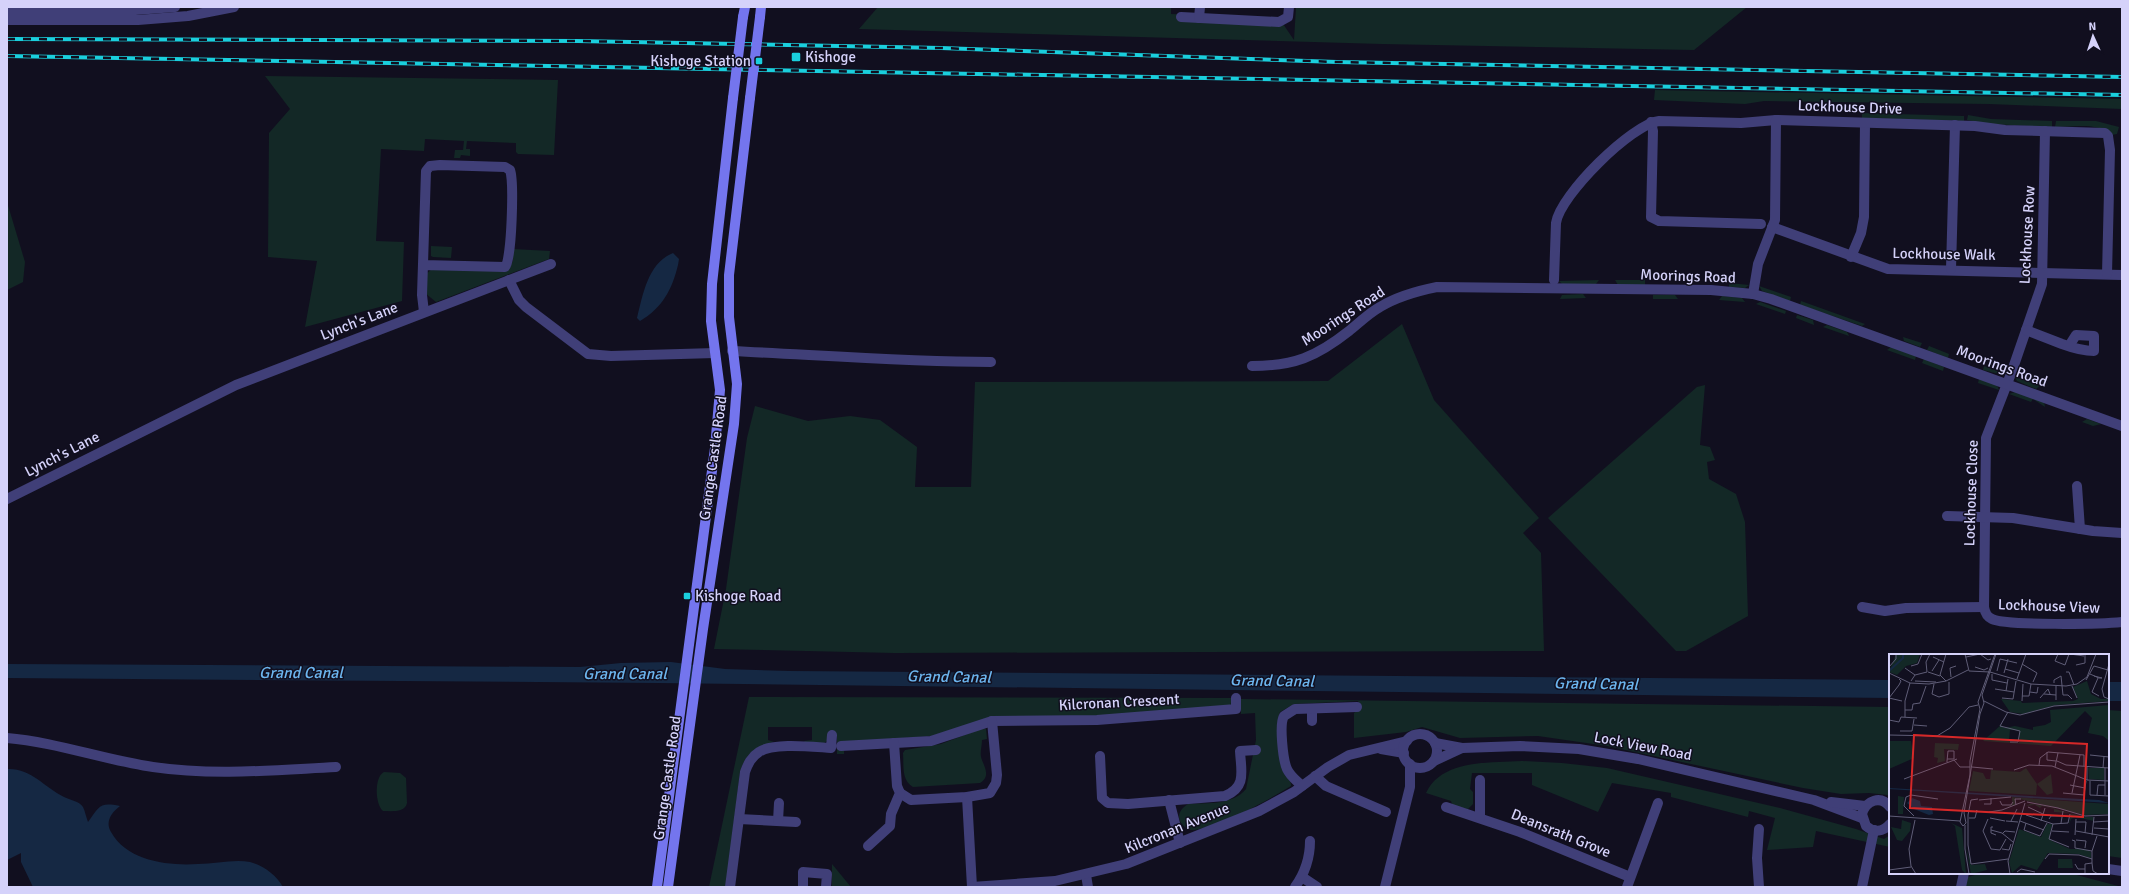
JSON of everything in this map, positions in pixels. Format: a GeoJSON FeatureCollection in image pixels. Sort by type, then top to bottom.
{"type":"FeatureCollection","features":[{"type":"Feature","properties":{"kind":"main road","name":"Grange Castle Road"},"geometry":{"type":"LineString","coordinates":[[657,887],[715,448],[720,390],[711,321],[712,284],[744,12]]}},
{"type":"Feature","properties":{"kind":"main road","name":"Grange Castle Road"},"geometry":{"type":"LineString","coordinates":[[668,887],[703,629],[734,424],[737,384],[732,352],[729,275],[760,12]]}},
{"type":"Feature","properties":{"kind":"street"},"geometry":{"type":"LineString","coordinates":[[7,10],[135,10],[175,7]]}},
{"type":"Feature","properties":{"kind":"street"},"geometry":{"type":"LineString","coordinates":[[7,20],[138,20],[188,16],[234,7]]}},
{"type":"Feature","properties":{"kind":"street"},"geometry":{"type":"LineString","coordinates":[[1199,18],[1200,7]]}},
{"type":"Feature","properties":{"kind":"street"},"geometry":{"type":"LineString","coordinates":[[1181,17],[1279,22],[1288,17],[1289,7]]}},
{"type":"Feature","properties":{"kind":"street"},"geometry":{"type":"LineString","coordinates":[[1753,294],[1758,264],[1772,227],[1775,213],[1776,120]]}},
{"type":"Feature","properties":{"kind":"street","name":"Lockhouse Drive"},"geometry":{"type":"LineString","coordinates":[[1651,122],[1741,123],[1776,120],[1955,125],[2100,133],[2108,136],[2110,150],[2107,274]]}},
{"type":"Feature","properties":{"kind":"street"},"geometry":{"type":"LineString","coordinates":[[1554,280],[1557,215],[1564,202],[1596,167],[1642,127],[1651,122],[1653,131],[1651,217],[1659,221],[1761,224]]}},
{"type":"Feature","properties":{"kind":"street"},"geometry":{"type":"LineString","coordinates":[[1851,257],[1861,233],[1864,217],[1865,123]]}},
{"type":"Feature","properties":{"kind":"street"},"geometry":{"type":"LineString","coordinates":[[1951,269],[1955,125]]}},
{"type":"Feature","properties":{"kind":"street","name":"Lockhouse Row"},"geometry":{"type":"LineString","coordinates":[[2008,384],[2042,284],[2045,131]]}},
{"type":"Feature","properties":{"kind":"street"},"geometry":{"type":"LineString","coordinates":[[423,265],[505,267],[508,264],[512,192],[510,170],[505,167],[430,166],[426,171],[422,295],[424,312]]}},
{"type":"Feature","properties":{"kind":"street","name":"Lockhouse Walk"},"geometry":{"type":"LineString","coordinates":[[1772,227],[1851,257],[1888,269],[1951,269],[2122,274]]}},
{"type":"Feature","properties":{"kind":"street","name":"Lynch's Lane"},"geometry":{"type":"LineString","coordinates":[[7,499],[236,385],[551,264]]}},
{"type":"Feature","properties":{"kind":"street"},"geometry":{"type":"LineString","coordinates":[[509,280],[519,300],[526,307],[588,354],[611,356],[715,353]]}},
{"type":"Feature","properties":{"kind":"street","name":"Moorings Road"},"geometry":{"type":"LineString","coordinates":[[1252,366],[1288,364],[1309,358],[1343,336],[1380,307],[1407,293],[1438,287],[1711,290],[1753,294],[2122,426]]}},
{"type":"Feature","properties":{"kind":"street"},"geometry":{"type":"LineString","coordinates":[[2026,330],[2068,346]]}},
{"type":"Feature","properties":{"kind":"street"},"geometry":{"type":"LineString","coordinates":[[732,352],[799,354],[887,360],[990,362]]}},
{"type":"Feature","properties":{"kind":"street","name":"Lockhouse Close"},"geometry":{"type":"LineString","coordinates":[[1984,607],[1986,438],[2008,384]]}},
{"type":"Feature","properties":{"kind":"street"},"geometry":{"type":"LineString","coordinates":[[2077,486],[2080,529]]}},
{"type":"Feature","properties":{"kind":"street"},"geometry":{"type":"LineString","coordinates":[[1947,516],[2013,518],[2080,529],[2122,533]]}},
{"type":"Feature","properties":{"kind":"street","name":"Lockhouse View"},"geometry":{"type":"LineString","coordinates":[[1862,607],[1885,611],[1906,608],[1984,607],[1986,615],[1990,619],[2009,622],[2122,622]]}},
{"type":"Feature","properties":{"kind":"street","name":"Kilcronan Crescent"},"geometry":{"type":"LineString","coordinates":[[841,746],[931,741],[992,722],[1096,720],[1236,709],[1236,698]]}},
{"type":"Feature","properties":{"kind":"street"},"geometry":{"type":"LineString","coordinates":[[1302,786],[1287,770],[1282,720],[1291,711],[1357,707]]}},
{"type":"Feature","properties":{"kind":"street"},"geometry":{"type":"LineString","coordinates":[[1312,709],[1312,721]]}},
{"type":"Feature","properties":{"kind":"street"},"geometry":{"type":"LineString","coordinates":[[894,744],[897,786],[900,793],[911,800],[967,797],[990,793],[996,783],[992,722]]}},
{"type":"Feature","properties":{"kind":"street"},"geometry":{"type":"LineString","coordinates":[[1385,887],[1410,787],[1410,764],[1404,753],[1407,741],[1411,737],[1422,734],[1427,736],[1435,743],[1437,753],[1434,761],[1422,767],[1410,787]]}},
{"type":"Feature","properties":{"kind":"street"},"geometry":{"type":"LineString","coordinates":[[730,887],[744,772],[750,760],[760,751],[780,746],[831,748],[832,735]]}},
{"type":"Feature","properties":{"kind":"street"},"geometry":{"type":"LineString","coordinates":[[7,738],[31,741],[139,765],[191,772],[236,772],[336,767]]}},
{"type":"Feature","properties":{"kind":"street","name":"Kilcronan Avenue"},"geometry":{"type":"LineString","coordinates":[[972,887],[1055,881],[1086,875],[1126,864],[1259,811],[1302,786],[1315,776],[1350,755],[1364,750],[1378,749],[1407,741]]}},
{"type":"Feature","properties":{"kind":"street","name":"Lock View Road"},"geometry":{"type":"LineString","coordinates":[[1435,743],[1462,748],[1520,746],[1579,749],[1638,759],[1814,800],[1865,806],[1878,800],[1884,801],[1889,806]]}},
{"type":"Feature","properties":{"kind":"street","name":"Lock View Road"},"geometry":{"type":"LineString","coordinates":[[1434,761],[1462,748]]}},
{"type":"Feature","properties":{"kind":"street","name":"Kilcronan Avenue"},"geometry":{"type":"LineString","coordinates":[[1378,749],[1404,753]]}},
{"type":"Feature","properties":{"kind":"street"},"geometry":{"type":"LineString","coordinates":[[1100,756],[1102,798],[1108,803],[1128,804],[1225,796],[1233,792],[1242,779],[1240,751],[1256,750]]}},
{"type":"Feature","properties":{"kind":"street"},"geometry":{"type":"LineString","coordinates":[[1410,764],[1422,767]]}},
{"type":"Feature","properties":{"kind":"street"},"geometry":{"type":"LineString","coordinates":[[1315,776],[1326,786],[1386,812]]}},
{"type":"Feature","properties":{"kind":"street"},"geometry":{"type":"LineString","coordinates":[[1480,780],[1480,818]]}},
{"type":"Feature","properties":{"kind":"street"},"geometry":{"type":"LineString","coordinates":[[868,846],[890,826],[891,814],[900,793]]}},
{"type":"Feature","properties":{"kind":"street"},"geometry":{"type":"LineString","coordinates":[[967,797],[972,887]]}},
{"type":"Feature","properties":{"kind":"street"},"geometry":{"type":"LineString","coordinates":[[1169,800],[1180,843]]}},
{"type":"Feature","properties":{"kind":"street","name":"Lock View Road"},"geometry":{"type":"LineString","coordinates":[[1814,800],[1862,818],[1866,826],[1874,830]]}},
{"type":"Feature","properties":{"kind":"street"},"geometry":{"type":"LineString","coordinates":[[778,821],[779,803]]}},
{"type":"Feature","properties":{"kind":"street"},"geometry":{"type":"LineString","coordinates":[[1629,882],[1658,803]]}},
{"type":"Feature","properties":{"kind":"street"},"geometry":{"type":"LineString","coordinates":[[1862,818],[1865,806]]}},
{"type":"Feature","properties":{"kind":"street","name":"Deansrath Grove"},"geometry":{"type":"LineString","coordinates":[[1446,807],[1520,832],[1629,882]]}},
{"type":"Feature","properties":{"kind":"street"},"geometry":{"type":"LineString","coordinates":[[739,819],[796,822]]}},
{"type":"Feature","properties":{"kind":"street"},"geometry":{"type":"LineString","coordinates":[[1862,887],[1874,830],[1883,830],[1889,825]]}},
{"type":"Feature","properties":{"kind":"street"},"geometry":{"type":"LineString","coordinates":[[1759,829],[1757,858],[1759,887]]}},
{"type":"Feature","properties":{"kind":"street"},"geometry":{"type":"LineString","coordinates":[[1295,887],[1302,877],[1308,861],[1310,841]]}},
{"type":"Feature","properties":{"kind":"street"},"geometry":{"type":"LineString","coordinates":[[2109,869],[2122,871]]}},
{"type":"Feature","properties":{"kind":"street"},"geometry":{"type":"LineString","coordinates":[[803,887],[803,872],[827,874],[826,887]]}},
{"type":"Feature","properties":{"kind":"street"},"geometry":{"type":"LineString","coordinates":[[1961,887],[1964,874]]}},
{"type":"Feature","properties":{"kind":"street"},"geometry":{"type":"LineString","coordinates":[[1086,875],[1088,887]]}},
{"type":"Feature","properties":{"kind":"street"},"geometry":{"type":"LineString","coordinates":[[1302,877],[1317,887]]}},
{"type":"Feature","properties":{"kind":"green space"},"geometry":{"type":"Polygon","coordinates":[[[878,7],[1171,7],[1171,14],[1279,18],[1294,40],[1296,7],[1747,7],[1694,50],[1382,44],[859,29],[878,7]]]}},
{"type":"Feature","properties":{"kind":"green space"},"geometry":{"type":"Polygon","coordinates":[[[265,76],[558,80],[554,155],[518,154],[516,152],[516,143],[467,141],[466,149],[470,149],[470,156],[461,155],[460,158],[454,158],[455,150],[463,150],[464,141],[425,139],[424,151],[381,149],[376,241],[404,242],[402,301],[305,327],[317,261],[268,257],[269,133],[290,109],[265,76]]]}},
{"type":"Feature","properties":{"kind":"green space"},"geometry":{"type":"Polygon","coordinates":[[[1655,90],[2122,99],[2122,109],[1989,104],[1764,101],[1745,104],[1654,100],[1655,90]]]}},
{"type":"Feature","properties":{"kind":"green space"},"geometry":{"type":"Polygon","coordinates":[[[1862,113],[1964,116],[1964,121],[1862,118],[1862,113]]]}},
{"type":"Feature","properties":{"kind":"green space"},"geometry":{"type":"Polygon","coordinates":[[[1968,115],[1991,119],[2052,121],[2052,127],[1990,124],[1967,120],[1968,115]]]}},
{"type":"Feature","properties":{"kind":"green space"},"geometry":{"type":"Polygon","coordinates":[[[2056,121],[2096,121],[2119,127],[2117,134],[2112,135],[2100,128],[2093,127],[2055,127],[2056,121]]]}},
{"type":"Feature","properties":{"kind":"green space"},"geometry":{"type":"Polygon","coordinates":[[[7,202],[25,262],[23,282],[7,290],[7,202]]]}},
{"type":"Feature","properties":{"kind":"green space"},"geometry":{"type":"Polygon","coordinates":[[[431,246],[452,247],[451,258],[431,256],[431,246]]]}},
{"type":"Feature","properties":{"kind":"green space"},"geometry":{"type":"Polygon","coordinates":[[[513,249],[550,251],[549,259],[436,302],[425,293],[426,274],[432,269],[510,267],[513,260],[513,249]]]}},
{"type":"Feature","properties":{"kind":"green space"},"geometry":{"type":"Polygon","coordinates":[[[1599,280],[1596,284],[1562,284],[1559,281],[1599,280]]]}},
{"type":"Feature","properties":{"kind":"green space"},"geometry":{"type":"Polygon","coordinates":[[[1615,280],[1645,280],[1645,285],[1618,285],[1615,280]]]}},
{"type":"Feature","properties":{"kind":"green space"},"geometry":{"type":"Polygon","coordinates":[[[1729,283],[1749,285],[1745,288],[1729,287],[1729,283]]]}},
{"type":"Feature","properties":{"kind":"green space"},"geometry":{"type":"Polygon","coordinates":[[[1759,286],[1791,297],[1790,301],[1762,291],[1759,286]]]}},
{"type":"Feature","properties":{"kind":"green space"},"geometry":{"type":"Polygon","coordinates":[[[1583,294],[1586,298],[1560,299],[1562,295],[1583,294]]]}},
{"type":"Feature","properties":{"kind":"green space"},"geometry":{"type":"Polygon","coordinates":[[[1653,295],[1675,295],[1678,299],[1653,299],[1653,295]]]}},
{"type":"Feature","properties":{"kind":"green space"},"geometry":{"type":"Polygon","coordinates":[[[1722,296],[1742,298],[1745,302],[1719,300],[1722,296]]]}},
{"type":"Feature","properties":{"kind":"green space"},"geometry":{"type":"Polygon","coordinates":[[[1801,301],[1865,324],[1862,326],[1800,305],[1801,301]]]}},
{"type":"Feature","properties":{"kind":"green space"},"geometry":{"type":"Polygon","coordinates":[[[1760,302],[1786,311],[1785,314],[1756,304],[1760,302]]]}},
{"type":"Feature","properties":{"kind":"green space"},"geometry":{"type":"Polygon","coordinates":[[[1797,315],[1813,320],[1814,325],[1796,318],[1797,315]]]}},
{"type":"Feature","properties":{"kind":"green space"},"geometry":{"type":"Polygon","coordinates":[[[1402,324],[1434,400],[1539,518],[1523,533],[1541,553],[1544,651],[895,653],[714,649],[726,589],[747,438],[755,406],[808,421],[850,416],[880,420],[917,447],[915,487],[971,487],[975,382],[1328,381],[1402,324]]]}},
{"type":"Feature","properties":{"kind":"green space"},"geometry":{"type":"Polygon","coordinates":[[[1827,325],[1847,332],[1849,336],[1823,327],[1827,325]]]}},
{"type":"Feature","properties":{"kind":"green space"},"geometry":{"type":"Polygon","coordinates":[[[1903,337],[1922,343],[1920,347],[1904,341],[1903,337]]]}},
{"type":"Feature","properties":{"kind":"green space"},"geometry":{"type":"Polygon","coordinates":[[[1929,346],[1949,354],[1948,358],[1927,350],[1929,346]]]}},
{"type":"Feature","properties":{"kind":"green space"},"geometry":{"type":"Polygon","coordinates":[[[1891,347],[1916,356],[1915,360],[1887,350],[1891,347]]]}},
{"type":"Feature","properties":{"kind":"green space"},"geometry":{"type":"Polygon","coordinates":[[[1924,359],[1944,367],[1943,371],[1922,363],[1924,359]]]}},
{"type":"Feature","properties":{"kind":"green space"},"geometry":{"type":"Polygon","coordinates":[[[1984,366],[2003,373],[2003,375],[1983,370],[1984,366]]]}},
{"type":"Feature","properties":{"kind":"green space"},"geometry":{"type":"Polygon","coordinates":[[[2015,377],[2040,386],[2036,389],[2017,381],[2015,377]]]}},
{"type":"Feature","properties":{"kind":"green space"},"geometry":{"type":"Polygon","coordinates":[[[1979,379],[1997,385],[1999,390],[1978,383],[1979,379]]]}},
{"type":"Feature","properties":{"kind":"green space"},"geometry":{"type":"Polygon","coordinates":[[[1705,385],[1700,445],[1710,447],[1715,460],[1707,462],[1709,479],[1736,494],[1745,522],[1748,616],[1686,651],[1676,651],[1548,518],[1697,387],[1705,385]]]}},
{"type":"Feature","properties":{"kind":"green space"},"geometry":{"type":"Polygon","coordinates":[[[2015,392],[2044,402],[2045,407],[2033,399],[2031,402],[2009,394],[2015,392]]]}},
{"type":"Feature","properties":{"kind":"green space"},"geometry":{"type":"Polygon","coordinates":[[[2087,419],[2101,424],[2093,426],[2082,422],[2087,419]]]}},
{"type":"Feature","properties":{"kind":"green space"},"geometry":{"type":"Polygon","coordinates":[[[749,697],[1232,698],[1230,707],[1098,717],[996,716],[932,736],[844,742],[844,754],[837,754],[837,735],[829,736],[827,741],[823,744],[805,743],[804,741],[812,740],[812,727],[768,727],[768,740],[774,742],[762,746],[752,752],[745,760],[740,772],[726,887],[709,887],[749,697]]]}},
{"type":"Feature","properties":{"kind":"green space"},"geometry":{"type":"Polygon","coordinates":[[[1241,699],[1889,707],[1889,796],[1869,793],[1841,794],[1803,788],[1607,746],[1538,736],[1460,738],[1422,727],[1406,732],[1354,738],[1354,713],[1361,708],[1358,701],[1294,704],[1280,712],[1278,724],[1278,741],[1282,765],[1284,773],[1291,786],[1241,814],[1212,826],[1189,830],[1182,824],[1179,817],[1181,810],[1188,804],[1227,801],[1241,794],[1246,789],[1256,740],[1255,713],[1241,714],[1241,699]]]}},
{"type":"Feature","properties":{"kind":"green space"},"geometry":{"type":"Polygon","coordinates":[[[2109,710],[2122,711],[2122,858],[2109,856],[2109,710]]]}},
{"type":"Feature","properties":{"kind":"green space"},"geometry":{"type":"Polygon","coordinates":[[[983,728],[986,729],[987,739],[982,740],[981,757],[986,770],[986,777],[984,780],[980,783],[913,787],[909,784],[903,767],[903,753],[905,750],[941,744],[983,728]]]}},
{"type":"Feature","properties":{"kind":"green space"},"geometry":{"type":"Polygon","coordinates":[[[1522,761],[1562,763],[1607,768],[1780,808],[1856,829],[1884,839],[1889,836],[1889,847],[1816,831],[1813,847],[1767,850],[1775,818],[1749,811],[1748,817],[1671,797],[1671,793],[1612,783],[1598,812],[1532,785],[1532,773],[1472,773],[1470,789],[1473,792],[1473,804],[1468,809],[1453,807],[1451,801],[1426,793],[1433,782],[1443,774],[1455,768],[1482,763],[1522,761]]]}},
{"type":"Feature","properties":{"kind":"green space"},"geometry":{"type":"Polygon","coordinates":[[[384,772],[400,773],[406,778],[407,803],[401,810],[383,811],[380,808],[377,797],[377,785],[378,779],[384,772]]]}},
{"type":"Feature","properties":{"kind":"green space"},"geometry":{"type":"Polygon","coordinates":[[[832,864],[851,887],[832,887],[832,864]]]}},
{"type":"Feature","properties":{"kind":"green space"},"geometry":{"type":"Polygon","coordinates":[[[2073,874],[2122,887],[1965,887],[1968,877],[1975,875],[2073,874]]]}},
{"type":"Feature","properties":{"kind":"water"},"geometry":{"type":"Polygon","coordinates":[[[673,253],[679,259],[673,282],[665,298],[660,304],[648,316],[640,321],[637,318],[648,280],[658,264],[673,253]]]}},
{"type":"Feature","properties":{"kind":"water","name":"Grand Canal"},"geometry":{"type":"Polygon","coordinates":[[[671,662],[725,669],[790,671],[1889,680],[1889,698],[657,683],[7,678],[7,664],[580,667],[621,663],[671,662]]]}},
{"type":"Feature","properties":{"kind":"water"},"geometry":{"type":"Polygon","coordinates":[[[2109,682],[2122,682],[2122,701],[2109,701],[2109,682]]]}},
{"type":"Feature","properties":{"kind":"water"},"geometry":{"type":"Polygon","coordinates":[[[7,769],[16,770],[30,775],[64,797],[79,803],[83,807],[88,822],[101,806],[120,806],[110,818],[109,828],[111,832],[118,842],[127,850],[149,860],[174,864],[205,864],[237,861],[250,862],[269,872],[283,887],[33,887],[21,862],[21,853],[7,860],[7,769]]]}},
{"type":"Feature","properties":{"kind":"railway"},"geometry":{"type":"LineString","coordinates":[[7,39],[577,41],[941,48],[1337,62],[2122,77]]}},
{"type":"Feature","properties":{"kind":"railway"},"geometry":{"type":"LineString","coordinates":[[7,56],[2122,95]]}},
{"type":"Feature","properties":{"kind":"place","name":"Kishoge"},"geometry":{"type":"Point","coordinates":[796,57]}},
{"type":"Feature","properties":{"kind":"place","name":"Kishoge Station"},"geometry":{"type":"Point","coordinates":[759,61]}},
{"type":"Feature","properties":{"kind":"place","name":"Kishoge Road"},"geometry":{"type":"Point","coordinates":[687,596]}}]}
